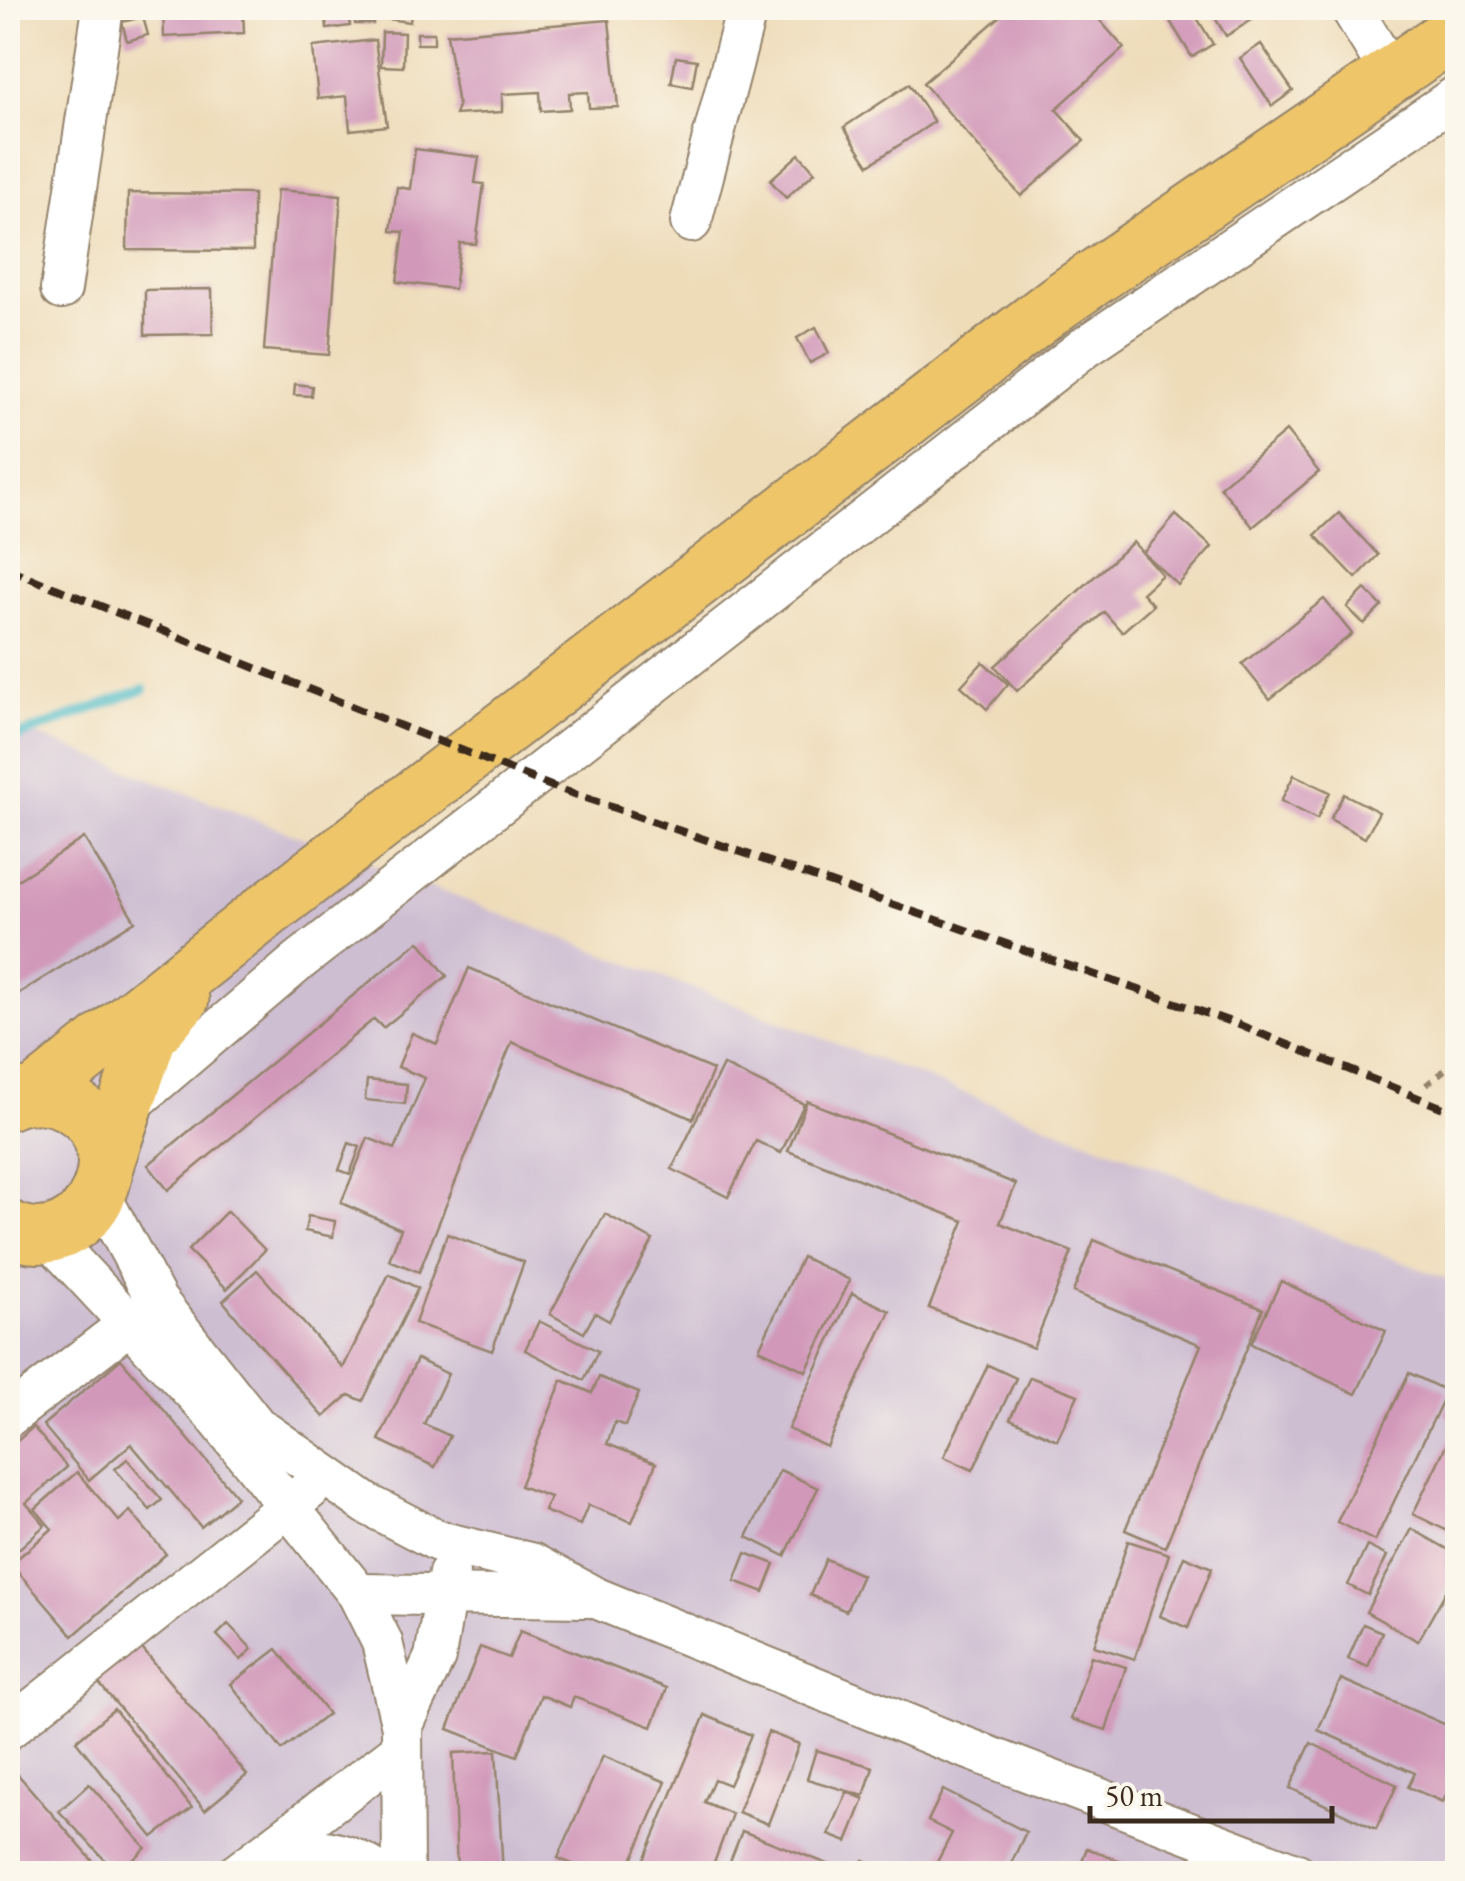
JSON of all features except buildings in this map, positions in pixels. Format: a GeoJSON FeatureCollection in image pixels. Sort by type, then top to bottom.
{"type":"FeatureCollection","features":[{"type":"Feature","properties":{"kind":"highway"},"geometry":{"type":"LineString","coordinates":[[21,1099],[1060,302],[1458,30]]}},
{"type":"Feature","properties":{"kind":"highway"},"geometry":{"type":"LineString","coordinates":[[19,1231],[68,1227],[87,1213],[149,1036],[234,936]]}},
{"type":"Feature","properties":{"kind":"highway"},"geometry":{"type":"LineString","coordinates":[[21,1099],[76,1107],[102,1139],[108,1156]]}},
{"type":"Feature","properties":{"kind":"street"},"geometry":{"type":"LineString","coordinates":[[62,288],[103,8]]}},
{"type":"Feature","properties":{"kind":"street"},"geometry":{"type":"LineString","coordinates":[[692,222],[747,8]]}},
{"type":"Feature","properties":{"kind":"street"},"geometry":{"type":"LineString","coordinates":[[1351,8],[1392,75]]}},
{"type":"Feature","properties":{"kind":"street"},"geometry":{"type":"LineString","coordinates":[[403,1874],[401,1738],[382,1642],[358,1594],[144,1312],[108,1156],[300,960],[1086,347],[1458,94]]}},
{"type":"Feature","properties":{"kind":"street"},"geometry":{"type":"LineString","coordinates":[[19,1231],[144,1312],[256,1426],[323,1477],[438,1541],[533,1564],[596,1598],[943,1740],[1297,1874]]}},
{"type":"Feature","properties":{"kind":"street"},"geometry":{"type":"LineString","coordinates":[[8,1417],[144,1312]]}},
{"type":"Feature","properties":{"kind":"street"},"geometry":{"type":"LineString","coordinates":[[8,1729],[323,1477]]}},
{"type":"Feature","properties":{"kind":"street"},"geometry":{"type":"LineString","coordinates":[[237,1874],[401,1738],[435,1657],[447,1598],[449,1574],[438,1541]]}},
{"type":"Feature","properties":{"kind":"street"},"geometry":{"type":"LineString","coordinates":[[358,1594],[596,1598]]}},
{"type":"Feature","properties":{"kind":"street"},"geometry":{"type":"LineString","coordinates":[[438,1639],[460,1621],[509,1596]]}},
{"type":"Feature","properties":{"kind":"street"},"geometry":{"type":"LineString","coordinates":[[271,1849],[318,1847],[364,1862],[380,1874]]}},
{"type":"Feature","properties":{"kind":"path"},"geometry":{"type":"LineString","coordinates":[[1426,1084],[1458,1059]]}},
{"type":"Feature","properties":{"kind":"shaded area"},"geometry":{"type":"Polygon","coordinates":[[[8,724],[1457,1283],[1457,1873],[8,1873],[8,724]]]}},
{"type":"Feature","properties":{"kind":"waterway"},"geometry":{"type":"LineString","coordinates":[[8,740],[144,689]]}},
{"type":"Feature","properties":{"kind":"railway"},"geometry":{"type":"LineString","coordinates":[[8,569],[551,786],[1237,1024],[1458,1114]]}}]}
